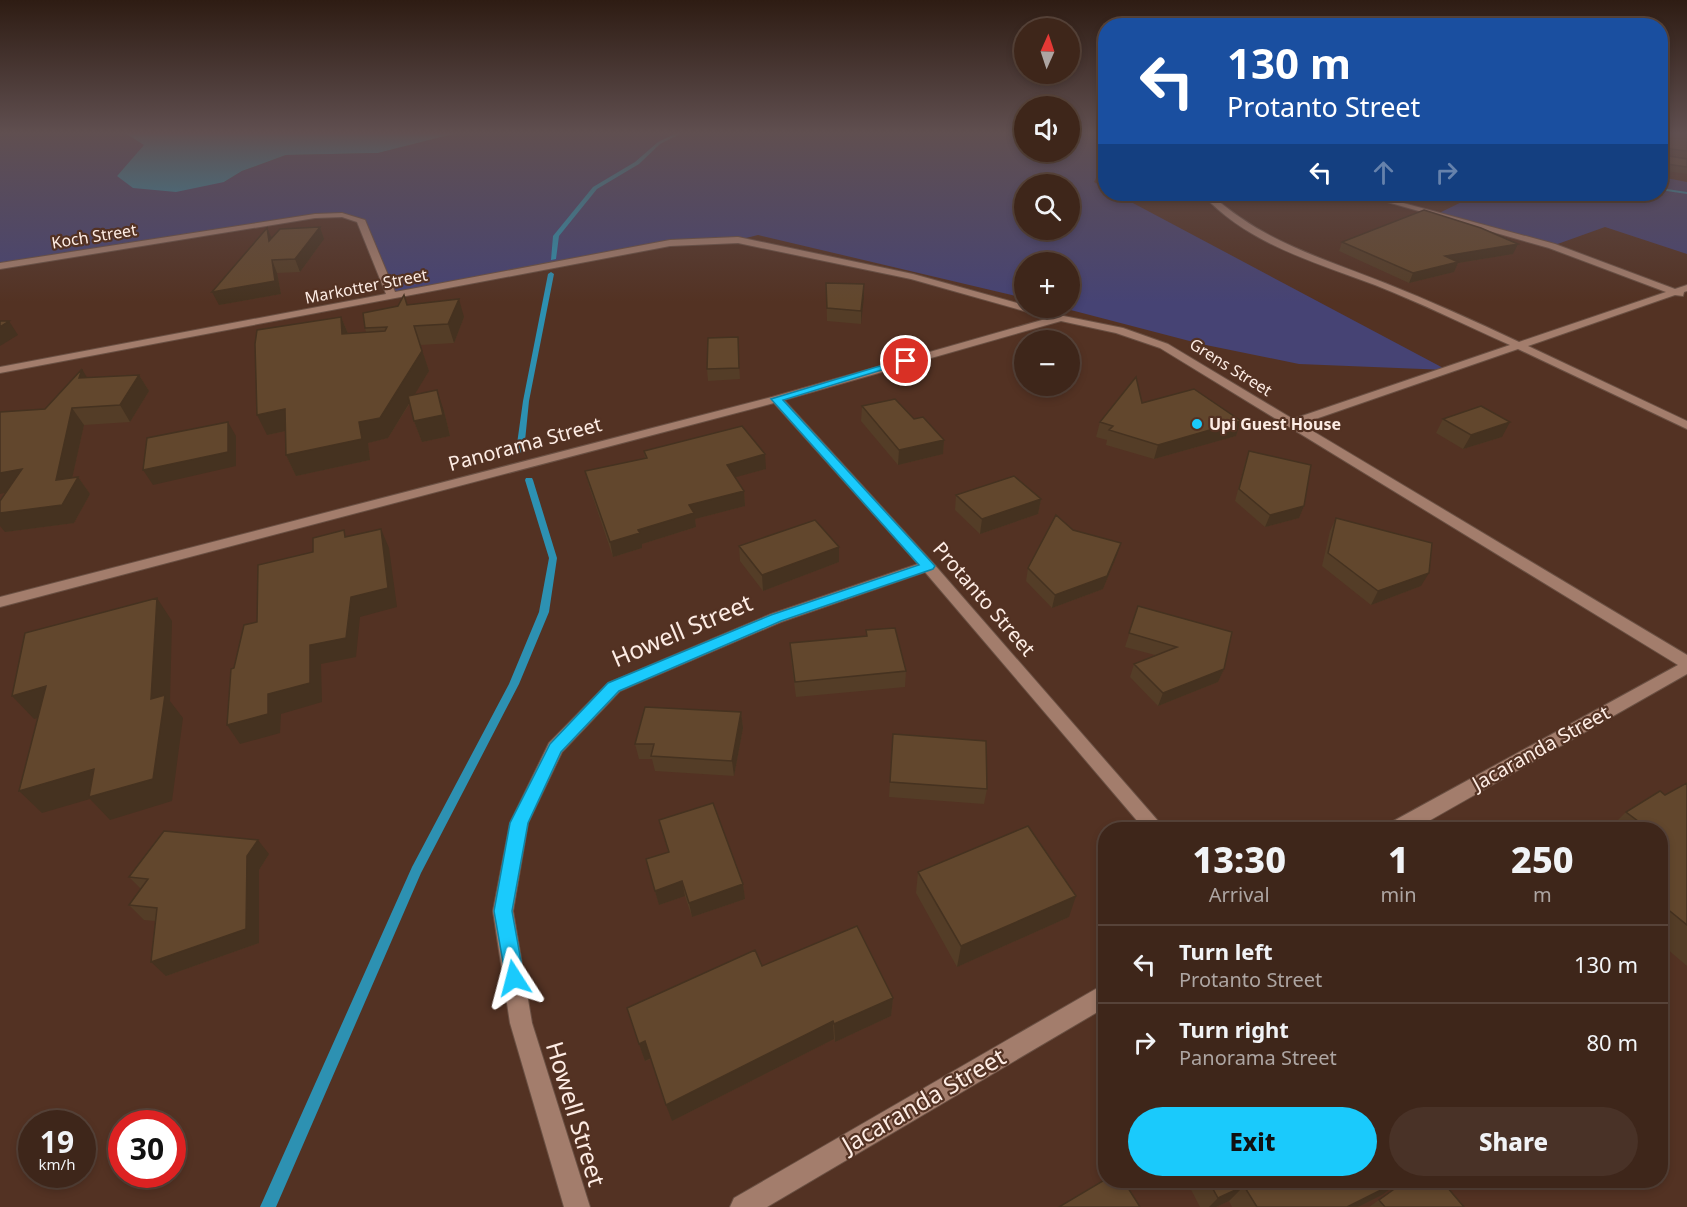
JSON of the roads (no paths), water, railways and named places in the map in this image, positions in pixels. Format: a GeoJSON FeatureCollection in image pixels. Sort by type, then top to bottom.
{"type":"FeatureCollection","features":[{"type":"Feature","properties":{"kind":"street"},"geometry":{"type":"LineString","coordinates":[[1215,201],[1257,235],[1298,256],[1403,293],[1519,344],[1687,425]]}},
{"type":"Feature","properties":{"kind":"street"},"geometry":{"type":"LineString","coordinates":[[1388,201],[1552,246],[1683,293]]}},
{"type":"Feature","properties":{"kind":"street","name":"Koch Street"},"geometry":{"type":"LineString","coordinates":[[0,266],[315,216],[342,215],[361,220],[392,297]]}},
{"type":"Feature","properties":{"kind":"street","name":"Markotter Street"},"geometry":{"type":"LineString","coordinates":[[0,370],[670,243],[704,239],[738,240]]}},
{"type":"Feature","properties":{"kind":"street","name":"Grens Street"},"geometry":{"type":"LineString","coordinates":[[738,240],[913,278],[1014,306]]}},
{"type":"Feature","properties":{"kind":"street"},"geometry":{"type":"LineString","coordinates":[[1290,424],[1519,344],[1683,293]]}},
{"type":"Feature","properties":{"kind":"street","name":"Grens Street"},"geometry":{"type":"LineString","coordinates":[[1059,318],[1119,330],[1164,346],[1687,665]]}},
{"type":"Feature","properties":{"kind":"street","name":"Panorama Street"},"geometry":{"type":"LineString","coordinates":[[0,602],[776,399],[1059,318]]}},
{"type":"Feature","properties":{"kind":"street","name":"Protanto Street"},"geometry":{"type":"LineString","coordinates":[[776,399],[928,566],[1150,822]]}},
{"type":"Feature","properties":{"kind":"street","name":"Howell Street"},"geometry":{"type":"LineString","coordinates":[[577,1207],[521,1023],[503,911],[519,823],[555,748],[614,687],[776,618],[928,566]]}},
{"type":"Feature","properties":{"kind":"street","name":"Jacaranda Street"},"geometry":{"type":"LineString","coordinates":[[1409,822],[1687,665]]}},
{"type":"Feature","properties":{"kind":"street","name":"Jacaranda Street"},"geometry":{"type":"LineString","coordinates":[[743,1207],[1098,999]]}},
{"type":"Feature","properties":{"kind":"water"},"geometry":{"type":"Polygon","coordinates":[[[147,189],[189,189],[176,192],[147,189]]]}},
{"type":"Feature","properties":{"kind":"waterway"},"geometry":{"type":"LineString","coordinates":[[553,259],[556,236],[594,189]]}},
{"type":"Feature","properties":{"kind":"waterway"},"geometry":{"type":"LineString","coordinates":[[1668,190],[1687,193]]}},
{"type":"Feature","properties":{"kind":"waterway"},"geometry":{"type":"LineString","coordinates":[[520,451],[526,401],[551,274]]}},
{"type":"Feature","properties":{"kind":"waterway"},"geometry":{"type":"LineString","coordinates":[[268,1207],[416,871],[514,684],[544,612],[553,558],[529,480]]}},
{"type":"Feature","properties":{"kind":"place","name":"Upi Guest House"},"geometry":{"type":"Point","coordinates":[1197,424]}}]}
